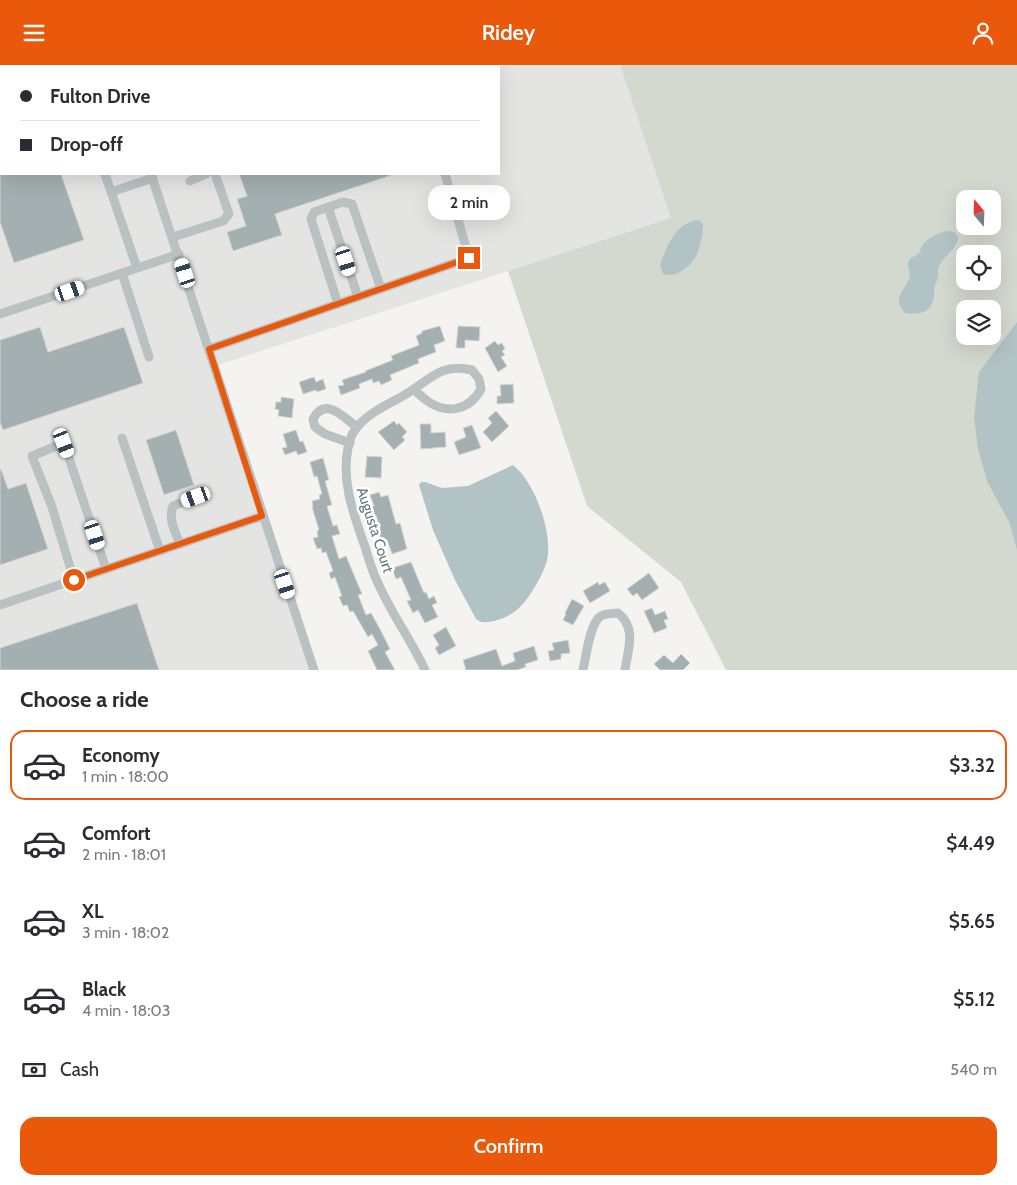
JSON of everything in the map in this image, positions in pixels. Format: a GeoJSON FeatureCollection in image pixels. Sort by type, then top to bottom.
{"type":"FeatureCollection","features":[{"type":"Feature","properties":{"kind":"street"},"geometry":{"type":"LineString","coordinates":[[105,175],[137,268]]}},
{"type":"Feature","properties":{"kind":"street"},"geometry":{"type":"LineString","coordinates":[[190,181],[204,175]]}},
{"type":"Feature","properties":{"kind":"street"},"geometry":{"type":"LineString","coordinates":[[173,237],[223,221],[229,214],[215,175]]}},
{"type":"Feature","properties":{"kind":"street"},"geometry":{"type":"LineString","coordinates":[[209,349],[469,258],[445,175]]}},
{"type":"Feature","properties":{"kind":"street"},"geometry":{"type":"LineString","coordinates":[[111,192],[152,176],[314,670]]}},
{"type":"Feature","properties":{"kind":"street"},"geometry":{"type":"LineString","coordinates":[[338,304],[311,219],[314,212],[328,207],[343,202],[352,204],[382,289]]}},
{"type":"Feature","properties":{"kind":"street"},"geometry":{"type":"LineString","coordinates":[[328,207],[358,297]]}},
{"type":"Feature","properties":{"kind":"street"},"geometry":{"type":"LineString","coordinates":[[0,314],[179,254]]}},
{"type":"Feature","properties":{"kind":"street"},"geometry":{"type":"LineString","coordinates":[[122,273],[149,357]]}},
{"type":"Feature","properties":{"kind":"street","name":"Augusta Court"},"geometry":{"type":"LineString","coordinates":[[414,390],[427,401],[442,408],[454,409],[467,406],[476,399],[481,389],[479,379],[472,370],[459,367],[439,371],[414,390],[381,407],[357,427],[351,435],[346,459],[346,479],[352,510],[377,582],[405,635],[418,654],[425,670]]}},
{"type":"Feature","properties":{"kind":"street"},"geometry":{"type":"LineString","coordinates":[[350,443],[315,427],[313,419],[316,413],[324,408],[333,409],[357,427]]}},
{"type":"Feature","properties":{"kind":"street"},"geometry":{"type":"LineString","coordinates":[[122,438],[160,551]]}},
{"type":"Feature","properties":{"kind":"street"},"geometry":{"type":"LineString","coordinates":[[74,580],[52,507],[32,456],[64,443],[106,569]]}},
{"type":"Feature","properties":{"kind":"street"},"geometry":{"type":"LineString","coordinates":[[180,544],[170,519],[170,513],[173,506],[196,497]]}},
{"type":"Feature","properties":{"kind":"street"},"geometry":{"type":"LineString","coordinates":[[0,605],[262,516]]}},
{"type":"Feature","properties":{"kind":"street"},"geometry":{"type":"LineString","coordinates":[[584,670],[593,628],[597,619],[602,615],[618,613],[629,626],[630,638],[624,670]]}},
{"type":"Feature","properties":{"kind":"shaded area"},"geometry":{"type":"Polygon","coordinates":[[[500,65],[620,65],[672,218],[215,366],[314,670],[0,670],[0,175],[500,175],[500,65]]]}},
{"type":"Feature","properties":{"kind":"shaded area"},"geometry":{"type":"Polygon","coordinates":[[[620,65],[1017,65],[1017,670],[726,670],[681,582],[587,506],[508,271],[671,218],[620,65]]]}},
{"type":"Feature","properties":{"kind":"shaded area"},"geometry":{"type":"Polygon","coordinates":[[[699,220],[703,224],[701,240],[694,260],[682,271],[673,275],[663,274],[660,265],[669,243],[684,225],[699,220]]]}},
{"type":"Feature","properties":{"kind":"shaded area"},"geometry":{"type":"Polygon","coordinates":[[[948,231],[954,232],[958,237],[953,249],[939,266],[933,302],[924,312],[916,314],[905,313],[901,308],[899,299],[909,279],[909,262],[911,258],[921,251],[927,240],[937,234],[948,231]]]}},
{"type":"Feature","properties":{"kind":"shaded area"},"geometry":{"type":"Polygon","coordinates":[[[1017,322],[1017,550],[1010,524],[987,481],[978,449],[974,417],[979,372],[1017,322]]]}},
{"type":"Feature","properties":{"kind":"shaded area"},"geometry":{"type":"Polygon","coordinates":[[[513,465],[521,473],[535,495],[545,523],[548,549],[547,560],[534,589],[519,608],[503,618],[490,622],[481,622],[476,619],[455,580],[433,530],[419,485],[421,482],[425,482],[442,488],[468,486],[513,465]]]}},
{"type":"Feature","properties":{"kind":"building"},"geometry":{"type":"Polygon","coordinates":[[[0,175],[61,175],[84,240],[14,263],[0,222],[0,175]]]}},
{"type":"Feature","properties":{"kind":"building"},"geometry":{"type":"Polygon","coordinates":[[[239,175],[392,175],[275,214],[282,235],[233,251],[227,232],[246,226],[237,199],[247,196],[239,175]]]}},
{"type":"Feature","properties":{"kind":"building"},"geometry":{"type":"Polygon","coordinates":[[[440,326],[445,341],[434,345],[436,352],[418,359],[419,363],[390,375],[392,380],[381,385],[379,381],[373,383],[372,379],[359,384],[360,388],[341,395],[338,386],[344,385],[342,380],[393,360],[391,356],[419,345],[416,336],[422,333],[422,331],[440,326]]]}},
{"type":"Feature","properties":{"kind":"building"},"geometry":{"type":"Polygon","coordinates":[[[458,326],[480,327],[479,341],[465,340],[465,348],[456,348],[458,326]]]}},
{"type":"Feature","properties":{"kind":"building"},"geometry":{"type":"Polygon","coordinates":[[[40,327],[48,352],[124,327],[143,383],[3,430],[0,422],[0,340],[40,327]]]}},
{"type":"Feature","properties":{"kind":"building"},"geometry":{"type":"Polygon","coordinates":[[[495,341],[498,345],[502,343],[505,349],[502,351],[505,355],[501,357],[507,366],[498,372],[485,348],[495,341]]]}},
{"type":"Feature","properties":{"kind":"building"},"geometry":{"type":"Polygon","coordinates":[[[314,377],[316,382],[323,379],[326,389],[303,394],[299,382],[314,377]]]}},
{"type":"Feature","properties":{"kind":"building"},"geometry":{"type":"Polygon","coordinates":[[[513,384],[514,403],[497,404],[497,396],[501,396],[500,385],[513,384]]]}},
{"type":"Feature","properties":{"kind":"building"},"geometry":{"type":"Polygon","coordinates":[[[281,397],[294,399],[292,418],[278,416],[279,410],[275,409],[276,402],[281,402],[281,397]]]}},
{"type":"Feature","properties":{"kind":"building"},"geometry":{"type":"Polygon","coordinates":[[[496,411],[509,426],[492,442],[483,432],[492,423],[488,418],[496,411]]]}},
{"type":"Feature","properties":{"kind":"building"},"geometry":{"type":"Polygon","coordinates":[[[394,421],[397,425],[399,423],[407,432],[402,437],[405,440],[394,450],[378,432],[394,421]]]}},
{"type":"Feature","properties":{"kind":"building"},"geometry":{"type":"Polygon","coordinates":[[[420,424],[431,424],[431,433],[445,432],[446,447],[421,449],[420,424]]]}},
{"type":"Feature","properties":{"kind":"building"},"geometry":{"type":"Polygon","coordinates":[[[472,425],[481,448],[459,455],[454,442],[466,437],[463,428],[472,425]]]}},
{"type":"Feature","properties":{"kind":"building"},"geometry":{"type":"Polygon","coordinates":[[[176,430],[194,485],[164,495],[146,440],[176,430]]]}},
{"type":"Feature","properties":{"kind":"building"},"geometry":{"type":"Polygon","coordinates":[[[296,430],[300,442],[303,441],[307,452],[298,455],[296,451],[285,455],[282,448],[287,447],[283,434],[296,430]]]}},
{"type":"Feature","properties":{"kind":"building"},"geometry":{"type":"Polygon","coordinates":[[[367,456],[382,457],[381,478],[365,477],[367,456]]]}},
{"type":"Feature","properties":{"kind":"building"},"geometry":{"type":"Polygon","coordinates":[[[323,458],[329,480],[325,481],[332,505],[327,506],[333,526],[337,525],[340,534],[332,536],[339,559],[346,556],[362,594],[358,595],[366,615],[371,613],[380,629],[390,649],[385,652],[395,670],[377,670],[368,651],[378,645],[372,634],[368,637],[353,611],[350,612],[347,605],[343,606],[339,597],[342,596],[335,577],[331,579],[329,573],[333,571],[326,552],[322,553],[321,548],[317,549],[313,538],[318,537],[317,531],[319,530],[312,501],[320,499],[319,495],[322,494],[317,476],[314,477],[310,462],[323,458]]]}},
{"type":"Feature","properties":{"kind":"building"},"geometry":{"type":"Polygon","coordinates":[[[0,470],[8,489],[26,483],[48,549],[0,565],[0,470]]]}},
{"type":"Feature","properties":{"kind":"building"},"geometry":{"type":"Polygon","coordinates":[[[379,492],[381,497],[388,495],[396,524],[400,523],[407,549],[392,554],[387,540],[381,542],[378,530],[380,529],[376,515],[373,515],[371,507],[374,506],[370,495],[379,492]]]}},
{"type":"Feature","properties":{"kind":"building"},"geometry":{"type":"Polygon","coordinates":[[[411,562],[424,593],[426,592],[429,599],[434,596],[437,603],[432,605],[438,617],[425,623],[418,610],[413,613],[407,601],[411,600],[401,577],[396,579],[392,568],[411,562]]]}},
{"type":"Feature","properties":{"kind":"building"},"geometry":{"type":"Polygon","coordinates":[[[649,573],[659,588],[642,600],[637,593],[633,596],[627,589],[649,573]]]}},
{"type":"Feature","properties":{"kind":"building"},"geometry":{"type":"Polygon","coordinates":[[[598,582],[599,585],[605,582],[610,591],[590,603],[583,591],[598,582]]]}},
{"type":"Feature","properties":{"kind":"building"},"geometry":{"type":"Polygon","coordinates":[[[572,599],[584,606],[573,625],[563,620],[572,599]]]}},
{"type":"Feature","properties":{"kind":"building"},"geometry":{"type":"Polygon","coordinates":[[[137,603],[159,670],[0,670],[0,648],[137,603]]]}},
{"type":"Feature","properties":{"kind":"building"},"geometry":{"type":"Polygon","coordinates":[[[652,608],[655,615],[665,611],[668,619],[664,620],[667,628],[654,633],[644,611],[652,608]]]}},
{"type":"Feature","properties":{"kind":"building"},"geometry":{"type":"Polygon","coordinates":[[[446,627],[456,646],[439,655],[435,648],[439,645],[433,635],[446,627]]]}},
{"type":"Feature","properties":{"kind":"building"},"geometry":{"type":"Polygon","coordinates":[[[568,640],[570,653],[561,654],[561,659],[550,661],[548,651],[554,650],[552,643],[568,640]]]}},
{"type":"Feature","properties":{"kind":"building"},"geometry":{"type":"Polygon","coordinates":[[[534,646],[538,660],[525,664],[526,667],[517,670],[466,670],[463,660],[496,649],[502,666],[515,661],[513,653],[534,646]]]}},
{"type":"Feature","properties":{"kind":"building"},"geometry":{"type":"Polygon","coordinates":[[[681,654],[690,663],[683,670],[660,670],[654,664],[664,655],[673,663],[681,654]]]}},
{"type":"Feature","properties":{"kind":"route"},"geometry":{"type":"LineString","coordinates":[[74,580],[262,516],[209,349],[469,258]]}}]}
